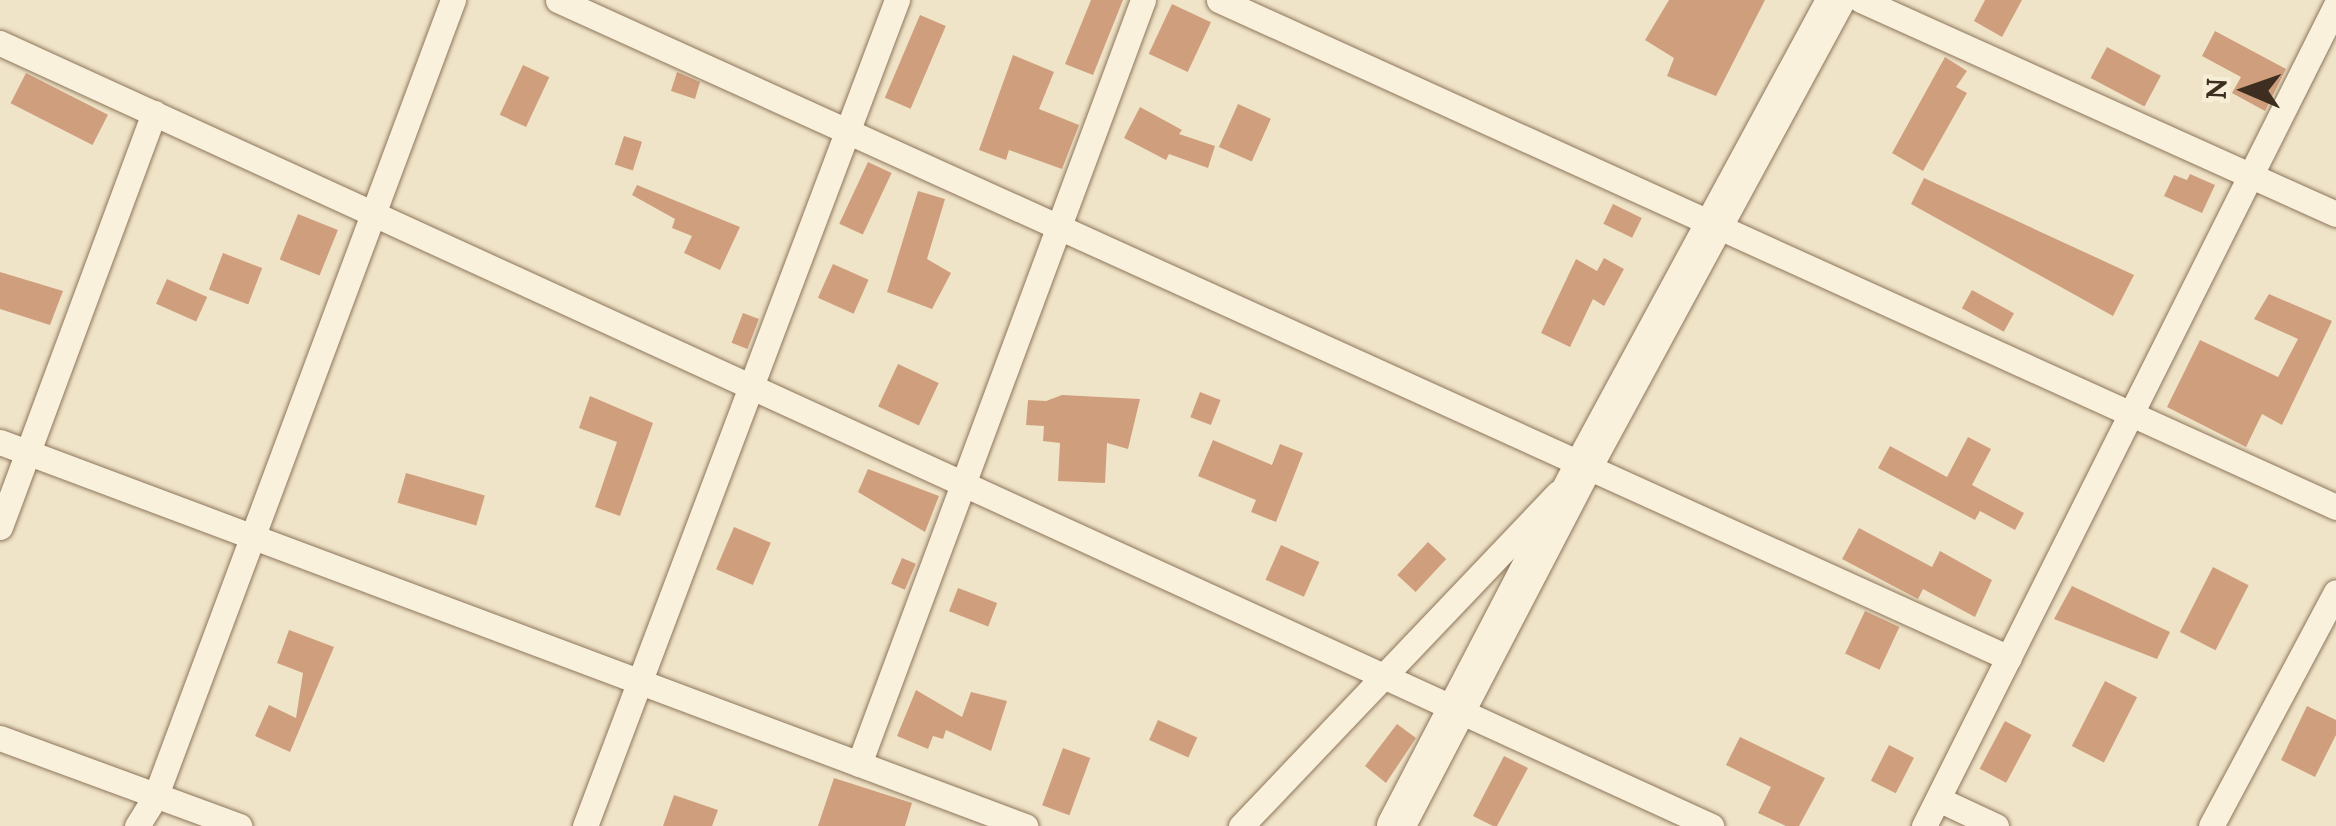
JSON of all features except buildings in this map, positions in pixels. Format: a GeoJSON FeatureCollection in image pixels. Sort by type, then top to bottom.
{"type":"FeatureCollection","features":[{"type":"Feature","properties":{"kind":"main road"},"geometry":{"type":"LineString","coordinates":[[1396,826],[1584,465],[1836,0]]}},
{"type":"Feature","properties":{"kind":"street"},"geometry":{"type":"LineString","coordinates":[[136,826],[156,796],[453,0]]}},
{"type":"Feature","properties":{"kind":"street"},"geometry":{"type":"LineString","coordinates":[[558,0],[2009,658]]}},
{"type":"Feature","properties":{"kind":"street"},"geometry":{"type":"LineString","coordinates":[[586,826],[896,0]]}},
{"type":"Feature","properties":{"kind":"street"},"geometry":{"type":"LineString","coordinates":[[859,764],[1142,0]]}},
{"type":"Feature","properties":{"kind":"street"},"geometry":{"type":"LineString","coordinates":[[1220,0],[2336,508]]}},
{"type":"Feature","properties":{"kind":"street"},"geometry":{"type":"LineString","coordinates":[[1862,0],[2336,214]]}},
{"type":"Feature","properties":{"kind":"street"},"geometry":{"type":"LineString","coordinates":[[1924,826],[2336,5]]}},
{"type":"Feature","properties":{"kind":"street"},"geometry":{"type":"LineString","coordinates":[[0,43],[1711,826]]}},
{"type":"Feature","properties":{"kind":"street"},"geometry":{"type":"LineString","coordinates":[[0,526],[154,113]]}},
{"type":"Feature","properties":{"kind":"street"},"geometry":{"type":"LineString","coordinates":[[0,442],[1025,826]]}},
{"type":"Feature","properties":{"kind":"street"},"geometry":{"type":"LineString","coordinates":[[1241,826],[1584,465]]}},
{"type":"Feature","properties":{"kind":"street"},"geometry":{"type":"LineString","coordinates":[[2211,826],[2336,592]]}},
{"type":"Feature","properties":{"kind":"street"},"geometry":{"type":"LineString","coordinates":[[0,738],[239,826]]}},
{"type":"Feature","properties":{"kind":"street"},"geometry":{"type":"LineString","coordinates":[[1938,799],[1996,826]]}}]}
